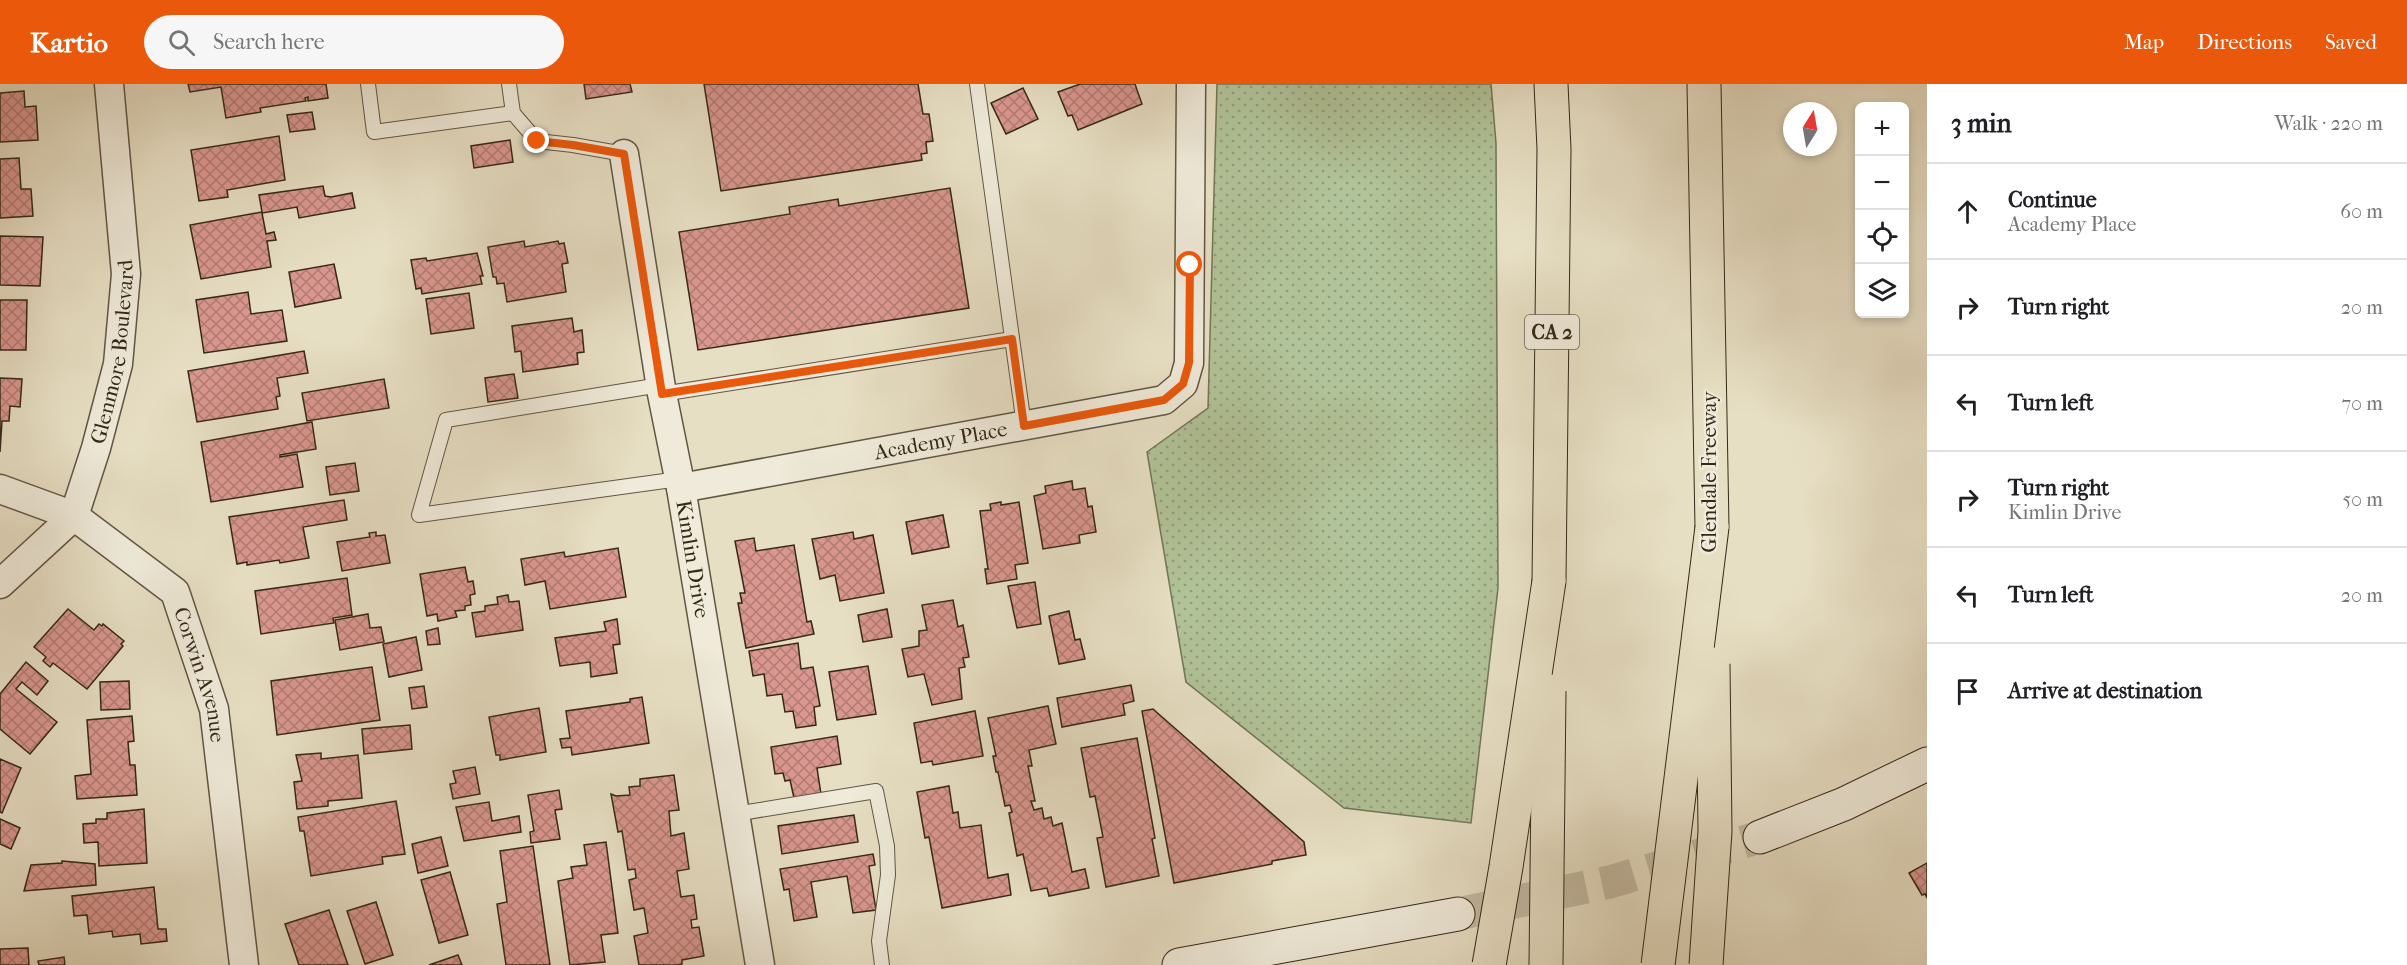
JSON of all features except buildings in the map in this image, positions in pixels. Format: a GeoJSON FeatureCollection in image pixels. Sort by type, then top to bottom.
{"type":"FeatureCollection","features":[{"type":"Feature","properties":{"kind":"highway","name":"CA 2"},"geometry":{"type":"LineString","coordinates":[[1546,965],[1554,149],[1551,84]]}},
{"type":"Feature","properties":{"kind":"highway","name":"Glendale Freeway"},"geometry":{"type":"LineString","coordinates":[[1658,965],[1712,527],[1704,84]]}},
{"type":"Feature","properties":{"kind":"highway"},"geometry":{"type":"LineString","coordinates":[[1706,965],[1715,831],[1712,527]]}},
{"type":"Feature","properties":{"kind":"highway"},"geometry":{"type":"LineString","coordinates":[[1489,965],[1549,581]]}},
{"type":"Feature","properties":{"kind":"main road"},"geometry":{"type":"LineString","coordinates":[[1760,837],[1844,804],[1927,764]]}},
{"type":"Feature","properties":{"kind":"main road"},"geometry":{"type":"LineString","coordinates":[[1179,965],[1458,914]]}},
{"type":"Feature","properties":{"kind":"street","name":"Glenmore Boulevard"},"geometry":{"type":"LineString","coordinates":[[0,584],[74,516],[96,448],[118,364],[126,274],[109,84]]}},
{"type":"Feature","properties":{"kind":"street","name":"Academy Place"},"geometry":{"type":"LineString","coordinates":[[680,484],[1164,400],[1183,384],[1189,363],[1191,84]]}},
{"type":"Feature","properties":{"kind":"street","name":"Kimlin Drive"},"geometry":{"type":"LineString","coordinates":[[624,154],[661,390],[680,484],[759,965]]}},
{"type":"Feature","properties":{"kind":"street","name":"Corwin Avenue"},"geometry":{"type":"LineString","coordinates":[[0,489],[74,516],[175,592],[214,709],[244,965]]}},
{"type":"Feature","properties":{"kind":"lane"},"geometry":{"type":"LineString","coordinates":[[368,84],[375,132],[513,113]]}},
{"type":"Feature","properties":{"kind":"lane"},"geometry":{"type":"LineString","coordinates":[[509,84],[513,113],[537,141],[624,154]]}},
{"type":"Feature","properties":{"kind":"lane"},"geometry":{"type":"LineString","coordinates":[[977,84],[1024,426]]}},
{"type":"Feature","properties":{"kind":"lane"},"geometry":{"type":"LineString","coordinates":[[680,484],[419,514],[446,420],[1012,339]]}},
{"type":"Feature","properties":{"kind":"lane"},"geometry":{"type":"LineString","coordinates":[[735,814],[876,791],[887,846],[888,875],[879,941],[882,965]]}},
{"type":"Feature","properties":{"kind":"green space"},"geometry":{"type":"Polygon","coordinates":[[[1217,84],[1491,84],[1496,143],[1498,588],[1471,823],[1344,808],[1186,682],[1147,452],[1208,408],[1217,84]]]}},
{"type":"Feature","properties":{"kind":"tunnel"},"geometry":{"type":"LineString","coordinates":[[1458,914],[1610,882],[1760,837]]}},
{"type":"Feature","properties":{"kind":"route"},"geometry":{"type":"LineString","coordinates":[[537,141],[624,154],[662,394],[1012,339],[1024,426],[1164,400],[1183,384],[1189,363],[1190,265]]}}]}
